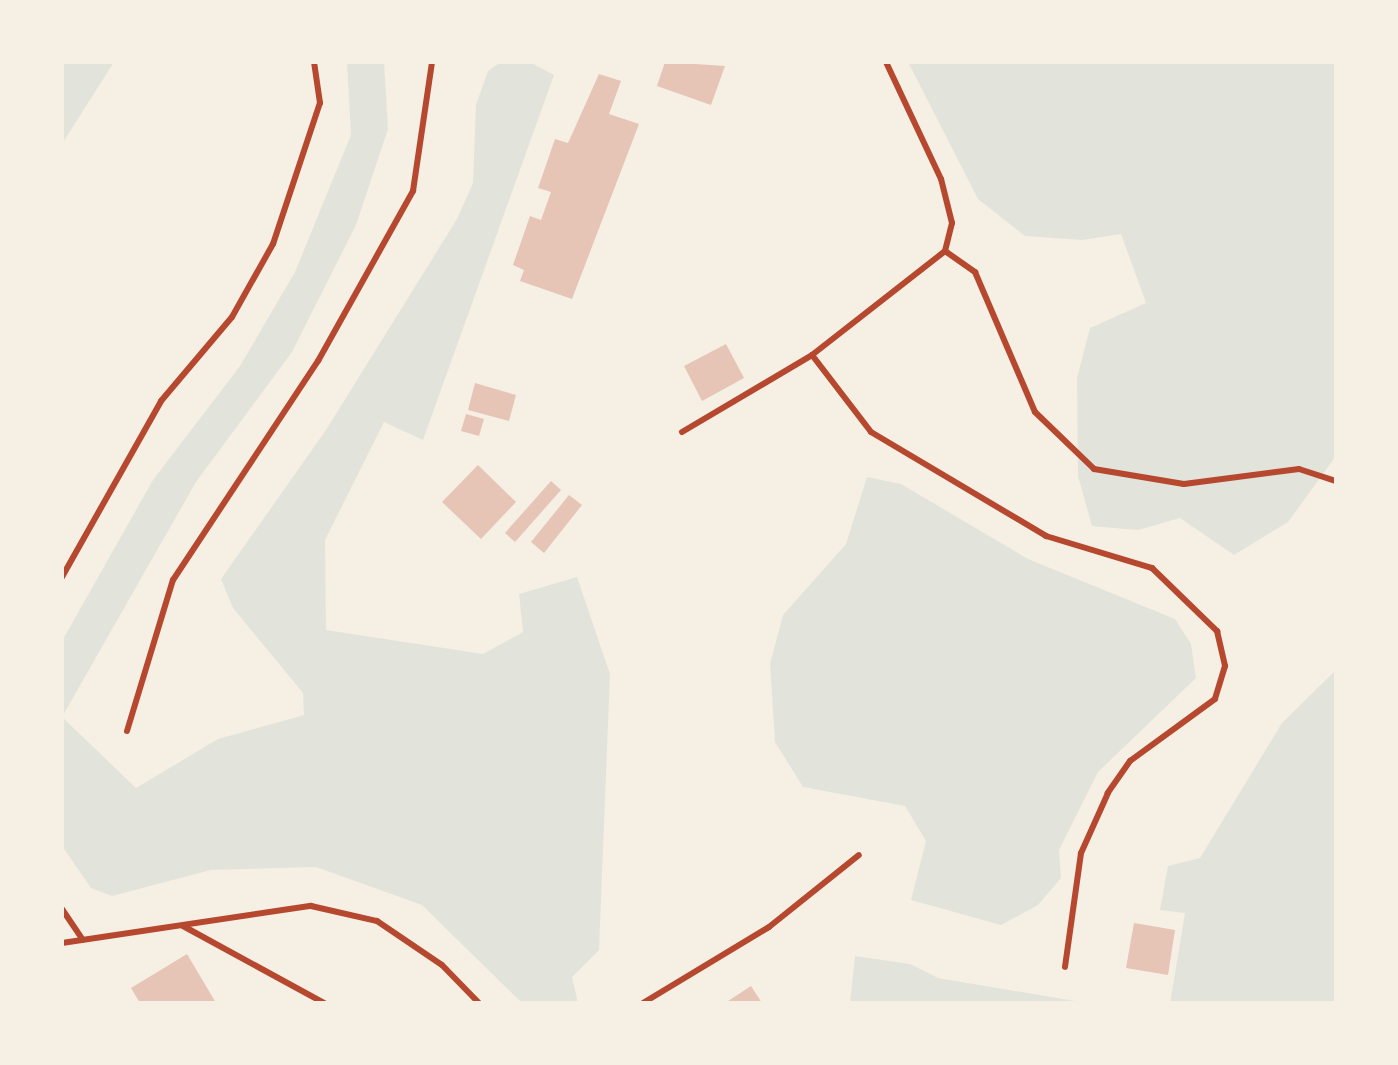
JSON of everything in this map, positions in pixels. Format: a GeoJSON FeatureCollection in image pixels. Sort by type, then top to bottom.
{"type":"FeatureCollection","features":[{"type":"Feature","properties":{"kind":"lane"},"geometry":{"type":"LineString","coordinates":[[62,577],[161,401],[232,317],[273,244],[320,103],[314,62]]}},
{"type":"Feature","properties":{"kind":"lane"},"geometry":{"type":"LineString","coordinates":[[127,731],[173,580],[318,361],[413,191],[432,62]]}},
{"type":"Feature","properties":{"kind":"lane"},"geometry":{"type":"LineString","coordinates":[[682,432],[812,355],[945,251],[952,223],[941,179],[886,62]]}},
{"type":"Feature","properties":{"kind":"lane"},"geometry":{"type":"LineString","coordinates":[[945,251],[975,272],[1035,412],[1094,469],[1184,484],[1283,469],[1336,481]]}},
{"type":"Feature","properties":{"kind":"lane"},"geometry":{"type":"LineString","coordinates":[[812,355],[871,432],[1046,536],[1152,568],[1217,631],[1225,666],[1215,699],[1130,761],[1108,793],[1081,853],[1065,967]]}},
{"type":"Feature","properties":{"kind":"lane"},"geometry":{"type":"LineString","coordinates":[[643,1003],[769,927],[859,855]]}},
{"type":"Feature","properties":{"kind":"lane"},"geometry":{"type":"LineString","coordinates":[[62,943],[311,906],[377,921],[442,965],[479,1003]]}},
{"type":"Feature","properties":{"kind":"lane"},"geometry":{"type":"LineString","coordinates":[[62,909],[83,940]]}},
{"type":"Feature","properties":{"kind":"lane"},"geometry":{"type":"LineString","coordinates":[[183,926],[324,1003]]}},
{"type":"Feature","properties":{"kind":"shaded area"},"geometry":{"type":"Polygon","coordinates":[[[62,62],[114,62],[62,144],[62,62]]]}},
{"type":"Feature","properties":{"kind":"shaded area"},"geometry":{"type":"Polygon","coordinates":[[[347,62],[384,62],[388,129],[356,225],[292,352],[196,482],[62,717],[62,641],[153,480],[240,366],[295,272],[351,135],[347,62]]]}},
{"type":"Feature","properties":{"kind":"shaded area"},"geometry":{"type":"Polygon","coordinates":[[[501,62],[530,62],[554,75],[423,440],[384,422],[325,540],[326,630],[483,654],[523,632],[519,594],[577,577],[610,674],[599,950],[572,977],[578,1003],[522,1003],[422,905],[316,867],[211,870],[112,896],[91,888],[62,846],[62,717],[136,788],[218,739],[304,715],[303,693],[233,608],[221,579],[326,430],[457,219],[473,183],[476,105],[488,71],[501,62]]]}},
{"type":"Feature","properties":{"kind":"shaded area"},"geometry":{"type":"Polygon","coordinates":[[[908,62],[1336,62],[1336,456],[1288,522],[1234,555],[1180,518],[1138,530],[1092,526],[1078,476],[1077,378],[1090,328],[1146,303],[1121,234],[1082,240],[1025,236],[978,199],[908,62]]]}},
{"type":"Feature","properties":{"kind":"shaded area"},"geometry":{"type":"Polygon","coordinates":[[[867,477],[901,484],[1028,559],[1175,619],[1191,644],[1196,678],[1098,772],[1059,850],[1061,878],[1038,905],[1001,925],[911,900],[926,841],[905,806],[803,787],[775,742],[770,664],[783,615],[846,544],[867,477]]]}},
{"type":"Feature","properties":{"kind":"shaded area"},"geometry":{"type":"Polygon","coordinates":[[[1336,670],[1336,1003],[1170,1003],[1185,913],[1160,910],[1168,866],[1200,858],[1282,723],[1336,670]]]}},
{"type":"Feature","properties":{"kind":"shaded area"},"geometry":{"type":"Polygon","coordinates":[[[855,956],[910,964],[938,978],[1087,1003],[850,1003],[855,956]]]}},
{"type":"Feature","properties":{"kind":"building"},"geometry":{"type":"Polygon","coordinates":[[[665,62],[725,66],[711,105],[657,86],[665,62]]]}},
{"type":"Feature","properties":{"kind":"building"},"geometry":{"type":"Polygon","coordinates":[[[599,74],[621,81],[609,114],[639,124],[572,299],[520,281],[524,270],[513,265],[530,216],[541,220],[551,192],[538,188],[555,139],[568,143],[599,74]]]}},
{"type":"Feature","properties":{"kind":"building"},"geometry":{"type":"Polygon","coordinates":[[[726,344],[744,378],[702,401],[684,366],[726,344]]]}},
{"type":"Feature","properties":{"kind":"building"},"geometry":{"type":"Polygon","coordinates":[[[475,383],[516,395],[509,421],[468,410],[475,383]]]}},
{"type":"Feature","properties":{"kind":"building"},"geometry":{"type":"Polygon","coordinates":[[[466,414],[484,419],[479,436],[461,431],[466,414]]]}},
{"type":"Feature","properties":{"kind":"building"},"geometry":{"type":"Polygon","coordinates":[[[478,465],[516,502],[481,539],[442,502],[478,465]]]}},
{"type":"Feature","properties":{"kind":"building"},"geometry":{"type":"Polygon","coordinates":[[[551,481],[561,490],[515,542],[505,533],[551,481]]]}},
{"type":"Feature","properties":{"kind":"building"},"geometry":{"type":"Polygon","coordinates":[[[569,495],[582,505],[544,553],[531,542],[569,495]]]}},
{"type":"Feature","properties":{"kind":"building"},"geometry":{"type":"Polygon","coordinates":[[[1134,923],[1175,930],[1168,975],[1126,968],[1134,923]]]}},
{"type":"Feature","properties":{"kind":"building"},"geometry":{"type":"Polygon","coordinates":[[[187,954],[216,1003],[140,1003],[131,988],[187,954]]]}},
{"type":"Feature","properties":{"kind":"building"},"geometry":{"type":"Polygon","coordinates":[[[751,986],[762,1003],[725,1003],[751,986]]]}}]}
